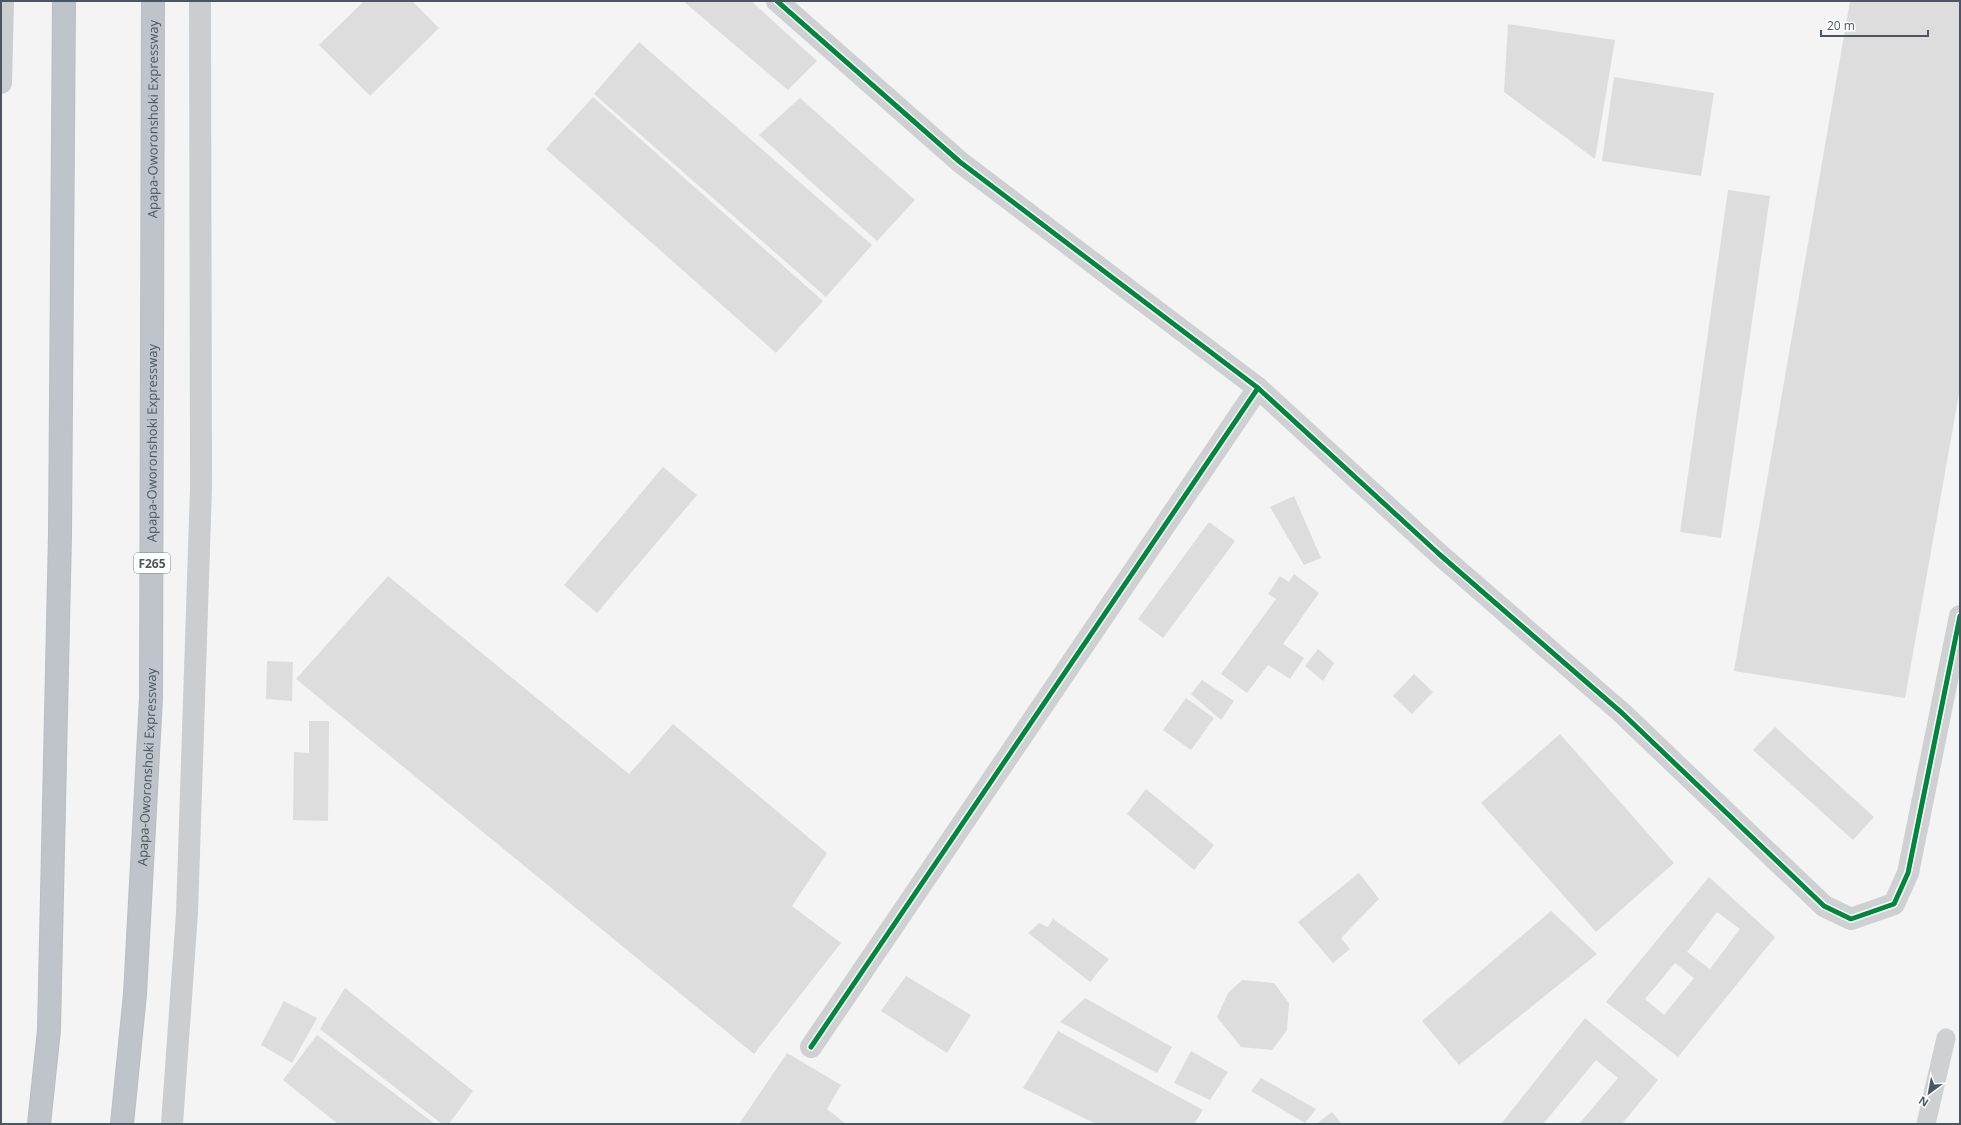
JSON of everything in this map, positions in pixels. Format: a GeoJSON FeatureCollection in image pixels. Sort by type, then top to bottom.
{"type":"FeatureCollection","features":[{"type":"Feature","properties":{"kind":"highway"},"geometry":{"type":"LineString","coordinates":[[39,1124],[49,1030],[60,534],[64,1]]}},
{"type":"Feature","properties":{"kind":"highway","name":"Apapa-Oworonshoki Expressway"},"geometry":{"type":"LineString","coordinates":[[122,1124],[135,994],[151,698],[153,1]]}},
{"type":"Feature","properties":{"kind":"main road"},"geometry":{"type":"LineString","coordinates":[[1,83],[2,1]]}},
{"type":"Feature","properties":{"kind":"main road"},"geometry":{"type":"LineString","coordinates":[[172,1124],[187,913],[200,496],[200,1]]}},
{"type":"Feature","properties":{"kind":"street"},"geometry":{"type":"LineString","coordinates":[[777,1],[960,162],[1258,388],[1439,554],[1622,713],[1824,906],[1850,919],[1894,904],[1908,873],[1960,616]]}},
{"type":"Feature","properties":{"kind":"street"},"geometry":{"type":"LineString","coordinates":[[811,1047],[1258,388]]}},
{"type":"Feature","properties":{"kind":"lane"},"geometry":{"type":"LineString","coordinates":[[1926,1124],[1946,1038]]}},
{"type":"Feature","properties":{"kind":"building"},"geometry":{"type":"Polygon","coordinates":[[[364,1],[412,1],[439,28],[370,96],[319,45],[364,1]]]}},
{"type":"Feature","properties":{"kind":"building"},"geometry":{"type":"Polygon","coordinates":[[[683,1],[751,1],[817,61],[788,90],[683,1]]]}},
{"type":"Feature","properties":{"kind":"building"},"geometry":{"type":"Polygon","coordinates":[[[1850,1],[1960,1],[1960,388],[1905,698],[1734,671],[1850,1]]]}},
{"type":"Feature","properties":{"kind":"building"},"geometry":{"type":"Polygon","coordinates":[[[1508,24],[1615,40],[1595,159],[1504,92],[1508,24]]]}},
{"type":"Feature","properties":{"kind":"building"},"geometry":{"type":"Polygon","coordinates":[[[639,42],[872,245],[826,297],[594,94],[639,42]]]}},
{"type":"Feature","properties":{"kind":"building"},"geometry":{"type":"Polygon","coordinates":[[[1614,77],[1714,93],[1701,176],[1602,161],[1614,77]]]}},
{"type":"Feature","properties":{"kind":"building"},"geometry":{"type":"Polygon","coordinates":[[[593,97],[823,301],[776,353],[546,149],[593,97]]]}},
{"type":"Feature","properties":{"kind":"building"},"geometry":{"type":"Polygon","coordinates":[[[800,98],[915,200],[877,241],[759,135],[800,98]]]}},
{"type":"Feature","properties":{"kind":"building"},"geometry":{"type":"Polygon","coordinates":[[[1728,190],[1770,196],[1721,538],[1680,532],[1728,190]]]}},
{"type":"Feature","properties":{"kind":"building"},"geometry":{"type":"Polygon","coordinates":[[[663,467],[697,495],[597,613],[564,585],[663,467]]]}},
{"type":"Feature","properties":{"kind":"building"},"geometry":{"type":"Polygon","coordinates":[[[1294,496],[1321,558],[1304,565],[1270,507],[1294,496]]]}},
{"type":"Feature","properties":{"kind":"building"},"geometry":{"type":"Polygon","coordinates":[[[1209,522],[1235,541],[1163,638],[1138,619],[1209,522]]]}},
{"type":"Feature","properties":{"kind":"building"},"geometry":{"type":"Polygon","coordinates":[[[1294,574],[1319,593],[1283,644],[1304,658],[1290,679],[1268,665],[1247,693],[1221,674],[1276,599],[1268,594],[1280,576],[1289,582],[1294,574]]]}},
{"type":"Feature","properties":{"kind":"building"},"geometry":{"type":"Polygon","coordinates":[[[388,576],[629,774],[673,724],[827,853],[792,906],[841,943],[754,1054],[296,679],[388,576]]]}},
{"type":"Feature","properties":{"kind":"building"},"geometry":{"type":"Polygon","coordinates":[[[1318,649],[1334,663],[1323,681],[1305,666],[1318,649]]]}},
{"type":"Feature","properties":{"kind":"building"},"geometry":{"type":"Polygon","coordinates":[[[267,661],[293,662],[292,701],[266,699],[267,661]]]}},
{"type":"Feature","properties":{"kind":"building"},"geometry":{"type":"Polygon","coordinates":[[[1414,674],[1433,692],[1412,714],[1393,696],[1414,674]]]}},
{"type":"Feature","properties":{"kind":"building"},"geometry":{"type":"Polygon","coordinates":[[[1202,680],[1234,701],[1221,720],[1191,694],[1202,680]]]}},
{"type":"Feature","properties":{"kind":"building"},"geometry":{"type":"Polygon","coordinates":[[[1186,698],[1214,718],[1191,750],[1163,730],[1186,698]]]}},
{"type":"Feature","properties":{"kind":"building"},"geometry":{"type":"Polygon","coordinates":[[[309,721],[329,721],[328,821],[293,820],[294,752],[309,753],[309,721]]]}},
{"type":"Feature","properties":{"kind":"building"},"geometry":{"type":"Polygon","coordinates":[[[1775,727],[1874,817],[1853,840],[1753,750],[1775,727]]]}},
{"type":"Feature","properties":{"kind":"building"},"geometry":{"type":"Polygon","coordinates":[[[1560,734],[1674,863],[1596,932],[1481,803],[1560,734]]]}},
{"type":"Feature","properties":{"kind":"building"},"geometry":{"type":"Polygon","coordinates":[[[1146,789],[1214,845],[1194,870],[1127,814],[1146,789]]]}},
{"type":"Feature","properties":{"kind":"building"},"geometry":{"type":"Polygon","coordinates":[[[1359,873],[1379,899],[1341,938],[1350,949],[1333,963],[1298,922],[1359,873]]]}},
{"type":"Feature","properties":{"kind":"building"},"geometry":{"type":"Polygon","coordinates":[[[1709,877],[1775,937],[1678,1057],[1606,1002],[1709,877]],[[1717,912],[1687,952],[1710,969],[1740,929],[1717,912]],[[1675,963],[1645,999],[1664,1015],[1694,978],[1675,963]]]}},
{"type":"Feature","properties":{"kind":"building"},"geometry":{"type":"Polygon","coordinates":[[[1551,911],[1597,954],[1459,1065],[1422,1021],[1551,911]]]}},
{"type":"Feature","properties":{"kind":"building"},"geometry":{"type":"Polygon","coordinates":[[[1053,919],[1109,959],[1090,982],[1028,933],[1039,923],[1048,927],[1053,919]]]}},
{"type":"Feature","properties":{"kind":"building"},"geometry":{"type":"Polygon","coordinates":[[[906,976],[971,1015],[947,1053],[881,1011],[906,976]]]}},
{"type":"Feature","properties":{"kind":"building"},"geometry":{"type":"Polygon","coordinates":[[[1242,980],[1274,983],[1289,1003],[1287,1030],[1272,1050],[1241,1047],[1217,1017],[1228,993],[1242,980]]]}},
{"type":"Feature","properties":{"kind":"building"},"geometry":{"type":"Polygon","coordinates":[[[345,988],[473,1091],[449,1124],[442,1124],[320,1029],[345,988]]]}},
{"type":"Feature","properties":{"kind":"building"},"geometry":{"type":"Polygon","coordinates":[[[1085,998],[1172,1047],[1157,1073],[1060,1022],[1085,998]]]}},
{"type":"Feature","properties":{"kind":"building"},"geometry":{"type":"Polygon","coordinates":[[[284,1001],[317,1018],[292,1063],[261,1045],[284,1001]]]}},
{"type":"Feature","properties":{"kind":"building"},"geometry":{"type":"Polygon","coordinates":[[[1585,1018],[1658,1080],[1622,1124],[1579,1124],[1618,1078],[1596,1060],[1543,1124],[1501,1124],[1585,1018]]]}},
{"type":"Feature","properties":{"kind":"building"},"geometry":{"type":"Polygon","coordinates":[[[1058,1031],[1203,1110],[1194,1124],[1096,1124],[1023,1088],[1058,1031]]]}},
{"type":"Feature","properties":{"kind":"building"},"geometry":{"type":"Polygon","coordinates":[[[317,1035],[435,1124],[338,1124],[283,1080],[317,1035]]]}},
{"type":"Feature","properties":{"kind":"building"},"geometry":{"type":"Polygon","coordinates":[[[1191,1051],[1228,1072],[1210,1100],[1174,1083],[1191,1051]]]}},
{"type":"Feature","properties":{"kind":"building"},"geometry":{"type":"Polygon","coordinates":[[[787,1053],[841,1085],[827,1109],[846,1124],[739,1124],[787,1053]]]}},
{"type":"Feature","properties":{"kind":"building"},"geometry":{"type":"Polygon","coordinates":[[[1261,1078],[1316,1109],[1305,1123],[1251,1091],[1261,1078]]]}},
{"type":"Feature","properties":{"kind":"building"},"geometry":{"type":"Polygon","coordinates":[[[1332,1112],[1342,1124],[1316,1124],[1332,1112]]]}},
{"type":"Feature","properties":{"kind":"cycle path"},"geometry":{"type":"LineString","coordinates":[[777,1],[960,162],[1258,388],[1439,554],[1622,713],[1824,906],[1851,919],[1894,904],[1908,873],[1960,616]]}},
{"type":"Feature","properties":{"kind":"cycle path"},"geometry":{"type":"LineString","coordinates":[[811,1047],[1258,388]]}}]}
